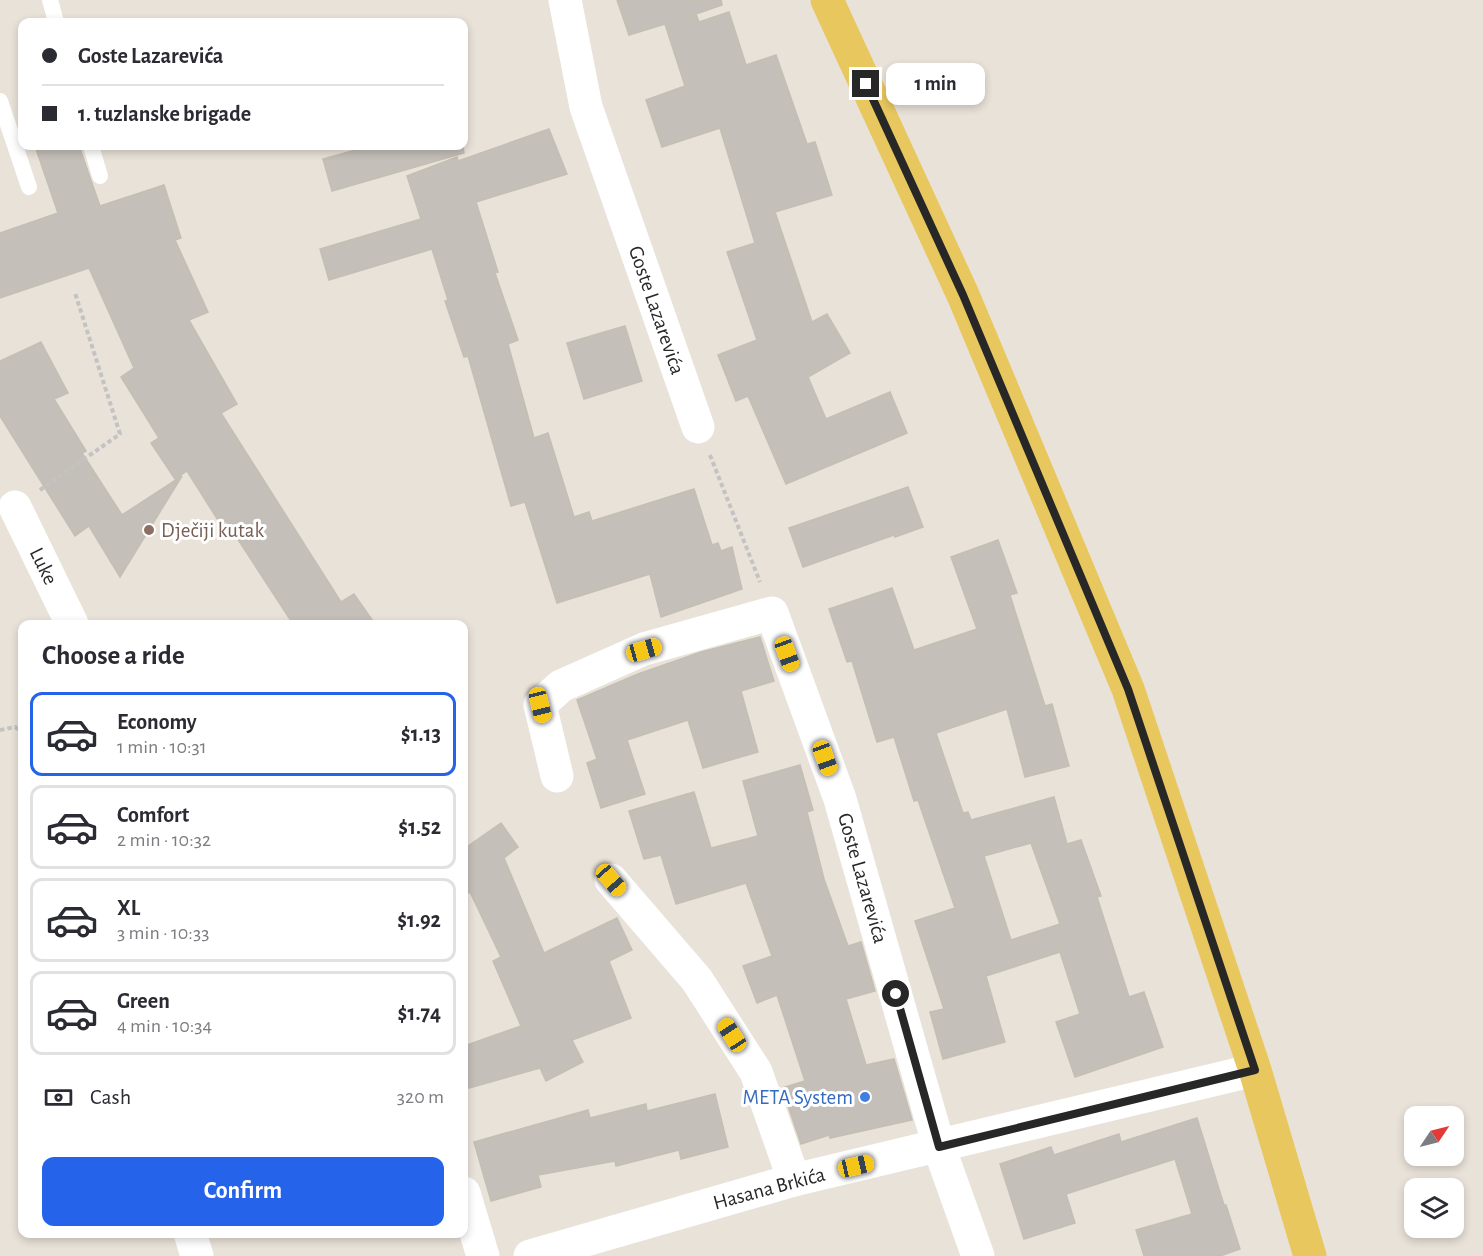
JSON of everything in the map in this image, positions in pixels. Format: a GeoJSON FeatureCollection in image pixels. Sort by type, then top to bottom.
{"type":"FeatureCollection","features":[{"type":"Feature","properties":{"kind":"main road"},"geometry":{"type":"LineString","coordinates":[[827,0],[963,295],[1128,689],[1255,1070],[1310,1256]]}},
{"type":"Feature","properties":{"kind":"street","name":"Goste Lazarevića"},"geometry":{"type":"LineString","coordinates":[[565,0],[586,107],[698,427]]}},
{"type":"Feature","properties":{"kind":"street","name":"Luke"},"geometry":{"type":"LineString","coordinates":[[15,507],[70,620]]}},
{"type":"Feature","properties":{"kind":"street","name":"Goste Lazarevića"},"geometry":{"type":"LineString","coordinates":[[772,613],[840,799],[939,1147],[978,1256]]}},
{"type":"Feature","properties":{"kind":"street"},"geometry":{"type":"LineString","coordinates":[[557,776],[540,705],[561,686],[644,650],[772,613]]}},
{"type":"Feature","properties":{"kind":"street"},"geometry":{"type":"LineString","coordinates":[[611,880],[697,980],[756,1072],[794,1180]]}},
{"type":"Feature","properties":{"kind":"street","name":"Hasana Brkića"},"geometry":{"type":"LineString","coordinates":[[530,1256],[794,1180],[1255,1070]]}},
{"type":"Feature","properties":{"kind":"street"},"geometry":{"type":"LineString","coordinates":[[468,1206],[483,1256]]}},
{"type":"Feature","properties":{"kind":"street"},"geometry":{"type":"LineString","coordinates":[[192,1238],[197,1256]]}},
{"type":"Feature","properties":{"kind":"lane"},"geometry":{"type":"LineString","coordinates":[[50,0],[55,18]]}},
{"type":"Feature","properties":{"kind":"lane"},"geometry":{"type":"LineString","coordinates":[[0,101],[29,187]]}},
{"type":"Feature","properties":{"kind":"lane"},"geometry":{"type":"LineString","coordinates":[[92,150],[100,176]]}},
{"type":"Feature","properties":{"kind":"path"},"geometry":{"type":"LineString","coordinates":[[15,507],[120,434],[75,293]]}},
{"type":"Feature","properties":{"kind":"path"},"geometry":{"type":"LineString","coordinates":[[698,427],[772,613]]}},
{"type":"Feature","properties":{"kind":"path"},"geometry":{"type":"LineString","coordinates":[[0,730],[15,727],[18,729]]}},
{"type":"Feature","properties":{"kind":"building"},"geometry":{"type":"Polygon","coordinates":[[[617,0],[721,0],[722,5],[696,14],[699,22],[729,12],[746,65],[776,55],[807,144],[815,142],[832,195],[775,212],[812,322],[827,314],[850,353],[808,377],[826,419],[890,392],[907,433],[786,484],[748,396],[736,401],[718,355],[757,340],[727,252],[755,243],[720,128],[662,147],[646,100],[685,86],[665,24],[629,35],[617,0]]]}},
{"type":"Feature","properties":{"kind":"building"},"geometry":{"type":"Polygon","coordinates":[[[549,129],[567,174],[476,202],[498,272],[495,273],[518,340],[508,344],[534,438],[548,433],[574,517],[589,512],[592,521],[694,489],[712,545],[718,543],[721,551],[732,547],[742,589],[661,617],[650,574],[557,603],[525,502],[511,506],[468,356],[464,357],[445,301],[448,300],[432,249],[329,280],[320,249],[421,219],[407,176],[457,157],[458,161],[549,129]]]}},
{"type":"Feature","properties":{"kind":"building"},"geometry":{"type":"Polygon","coordinates":[[[36,150],[80,150],[100,206],[164,185],[181,238],[175,240],[208,312],[189,320],[237,404],[221,413],[341,602],[354,594],[372,620],[290,620],[226,521],[221,525],[187,471],[175,479],[151,443],[159,438],[121,377],[134,368],[89,268],[0,298],[0,233],[58,213],[36,150]]]}},
{"type":"Feature","properties":{"kind":"building"},"geometry":{"type":"Polygon","coordinates":[[[356,150],[464,150],[464,153],[332,191],[323,159],[356,150]]]}},
{"type":"Feature","properties":{"kind":"building"},"geometry":{"type":"Polygon","coordinates":[[[625,326],[642,381],[584,399],[567,343],[625,326]]]}},
{"type":"Feature","properties":{"kind":"building"},"geometry":{"type":"Polygon","coordinates":[[[41,342],[68,393],[54,399],[86,451],[82,453],[122,515],[182,476],[120,577],[89,526],[75,536],[0,416],[0,361],[41,342]]]}},
{"type":"Feature","properties":{"kind":"building"},"geometry":{"type":"Polygon","coordinates":[[[908,487],[923,527],[803,567],[789,528],[908,487]]]}},
{"type":"Feature","properties":{"kind":"building"},"geometry":{"type":"Polygon","coordinates":[[[998,540],[1017,593],[1010,595],[1045,706],[1052,704],[1069,766],[1025,777],[1007,709],[936,733],[963,813],[968,812],[971,820],[1054,797],[1067,844],[1081,840],[1101,896],[1097,897],[1129,997],[1144,992],[1163,1047],[1075,1077],[1056,1022],[1080,1014],[1060,952],[986,976],[1005,1042],[943,1059],[930,1012],[944,1009],[915,921],[955,908],[918,800],[914,801],[894,737],[877,742],[852,661],[847,662],[829,609],[892,588],[914,650],[977,629],[951,557],[998,540]],[[1031,843],[984,856],[1011,940],[1060,924],[1031,843]]]}},
{"type":"Feature","properties":{"kind":"building"},"geometry":{"type":"Polygon","coordinates":[[[760,637],[774,681],[741,691],[758,752],[703,768],[688,720],[627,740],[645,794],[601,808],[587,763],[597,759],[577,700],[638,674],[701,652],[760,637]]]}},
{"type":"Feature","properties":{"kind":"building"},"geometry":{"type":"Polygon","coordinates":[[[800,765],[813,810],[807,812],[824,879],[848,946],[861,942],[875,991],[846,999],[866,1065],[894,1059],[912,1120],[830,1138],[829,1135],[801,1144],[782,1088],[805,1081],[777,995],[757,1003],[743,966],[772,956],[746,883],[676,904],[661,855],[644,859],[629,811],[694,792],[711,848],[758,836],[743,781],[800,765]]]}},
{"type":"Feature","properties":{"kind":"building"},"geometry":{"type":"Polygon","coordinates":[[[501,823],[518,847],[504,858],[544,953],[617,918],[632,950],[609,961],[631,1018],[572,1040],[583,1062],[546,1081],[540,1068],[469,1088],[468,1045],[521,1026],[493,961],[501,957],[470,892],[468,893],[468,846],[501,823]]]}},
{"type":"Feature","properties":{"kind":"building"},"geometry":{"type":"Polygon","coordinates":[[[715,1094],[728,1147],[681,1159],[679,1150],[616,1166],[615,1161],[538,1175],[541,1187],[491,1201],[474,1142],[588,1110],[590,1118],[646,1104],[647,1111],[715,1094]]]}},
{"type":"Feature","properties":{"kind":"building"},"geometry":{"type":"Polygon","coordinates":[[[1197,1118],[1240,1249],[1220,1256],[1144,1256],[1136,1230],[1192,1214],[1175,1159],[1066,1194],[1075,1223],[1024,1239],[1000,1164],[1051,1147],[1054,1155],[1119,1134],[1121,1142],[1197,1118]]]}},
{"type":"Feature","properties":{"kind":"place","name":"Dječiji kutak"},"geometry":{"type":"Point","coordinates":[149,530]}},
{"type":"Feature","properties":{"kind":"place","name":"META System"},"geometry":{"type":"Point","coordinates":[865,1097]}},
{"type":"Feature","properties":{"kind":"route"},"geometry":{"type":"LineString","coordinates":[[866,84],[963,295],[1128,689],[1255,1070],[939,1147],[896,994]]}}]}
